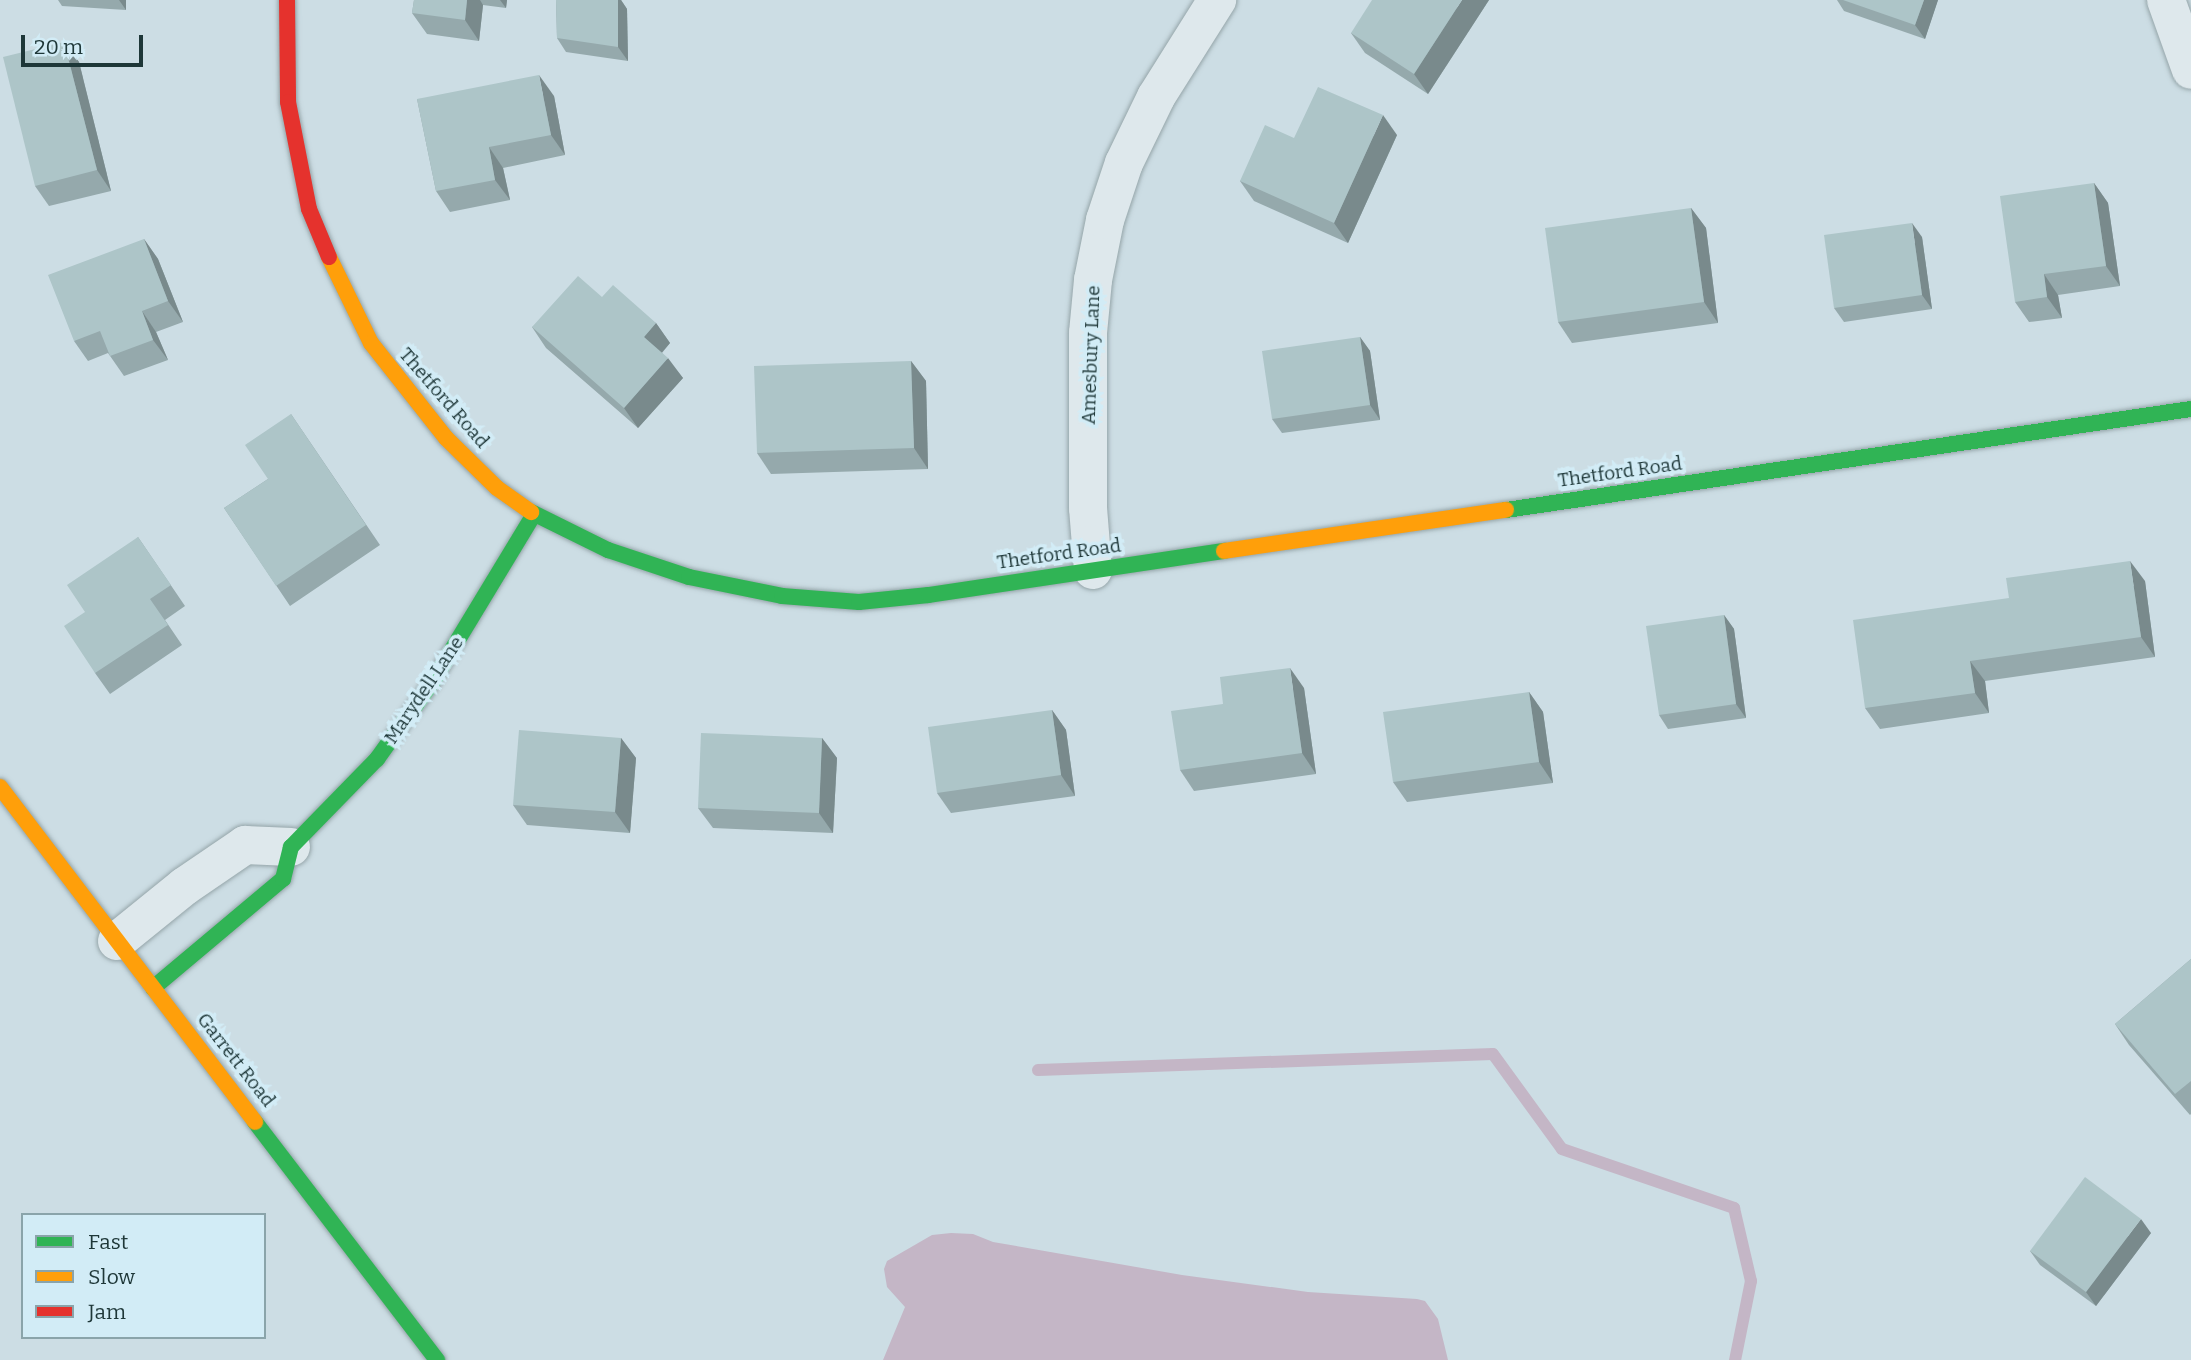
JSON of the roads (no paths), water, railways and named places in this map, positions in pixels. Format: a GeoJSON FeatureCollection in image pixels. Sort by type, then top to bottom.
{"type":"FeatureCollection","features":[{"type":"Feature","properties":{"kind":"street","name":"Thetford Road"},"geometry":{"type":"LineString","coordinates":[[287,0],[285,27],[288,102],[309,209],[349,303],[371,343],[446,438],[497,488],[534,514],[608,550],[689,577],[782,596],[859,602],[2191,409]]}},
{"type":"Feature","properties":{"kind":"street","name":"Amesbury Lane"},"geometry":{"type":"LineString","coordinates":[[1093,570],[1088,508],[1088,333],[1093,280],[1105,220],[1124,163],[1156,97],[1217,0]]}},
{"type":"Feature","properties":{"kind":"street"},"geometry":{"type":"LineString","coordinates":[[2166,0],[2191,70]]}},
{"type":"Feature","properties":{"kind":"street","name":"Marydell Lane"},"geometry":{"type":"LineString","coordinates":[[153,988],[283,879],[291,847],[377,759],[433,681],[534,514]]}},
{"type":"Feature","properties":{"kind":"street","name":"Garrett Road"},"geometry":{"type":"LineString","coordinates":[[0,787],[437,1360]]}},
{"type":"Feature","properties":{"kind":"street"},"geometry":{"type":"LineString","coordinates":[[117,941],[186,886],[245,845],[291,847]]}},
{"type":"Feature","properties":{"kind":"waterway"},"geometry":{"type":"LineString","coordinates":[[1038,1070],[1493,1054],[1562,1149],[1734,1208],[1751,1281],[1735,1360]]}}]}
